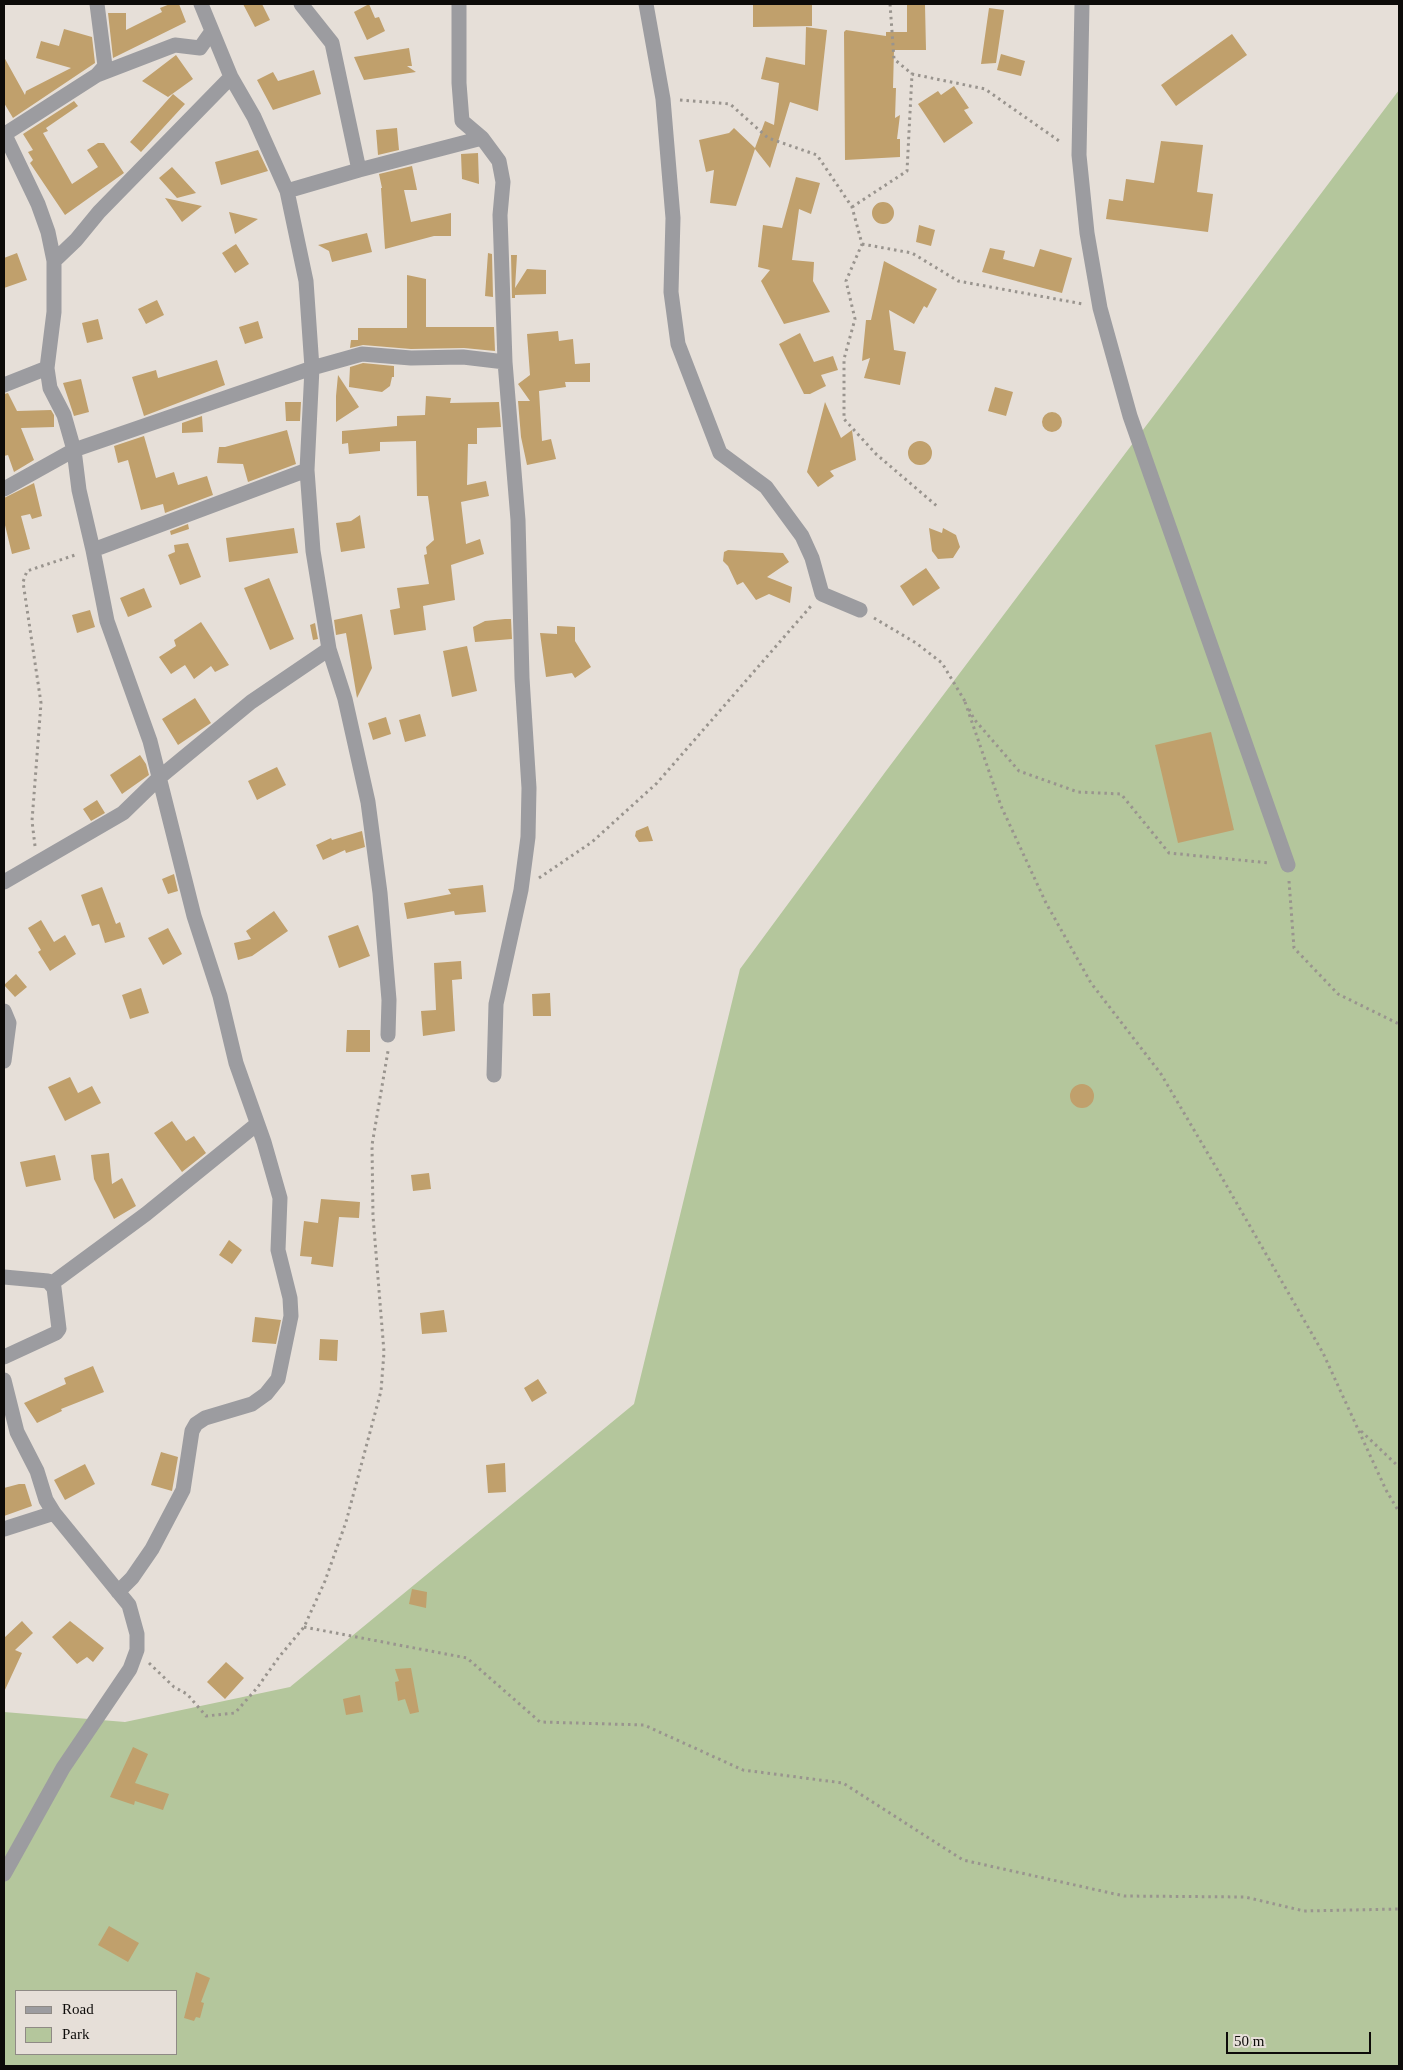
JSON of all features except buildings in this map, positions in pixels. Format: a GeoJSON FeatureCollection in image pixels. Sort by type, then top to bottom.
{"type":"FeatureCollection","features":[{"type":"Feature","properties":{"kind":"street"},"geometry":{"type":"LineString","coordinates":[[97,4],[105,66],[97,74]]}},
{"type":"Feature","properties":{"kind":"street"},"geometry":{"type":"LineString","coordinates":[[201,4],[231,77],[254,117],[287,191],[306,280],[312,368],[307,470],[313,552],[330,649],[347,707],[368,802],[380,893],[389,1000],[388,1035]]}},
{"type":"Feature","properties":{"kind":"street"},"geometry":{"type":"LineString","coordinates":[[301,4],[332,43],[359,170]]}},
{"type":"Feature","properties":{"kind":"street"},"geometry":{"type":"LineString","coordinates":[[459,4],[459,83],[462,121],[482,138],[499,161],[503,182],[500,215],[505,362],[518,520],[522,678],[529,788],[528,838],[521,890],[496,1004],[494,1075]]}},
{"type":"Feature","properties":{"kind":"street"},"geometry":{"type":"LineString","coordinates":[[646,4],[663,99],[672,218],[671,292],[678,344],[720,453],[766,487],[802,536],[812,558],[822,594],[860,610]]}},
{"type":"Feature","properties":{"kind":"street"},"geometry":{"type":"LineString","coordinates":[[1082,4],[1079,155],[1087,233],[1100,308],[1130,416],[1288,865]]}},
{"type":"Feature","properties":{"kind":"street"},"geometry":{"type":"LineString","coordinates":[[118,1592],[132,1578],[152,1549],[183,1490],[192,1431],[196,1424],[205,1418],[252,1404],[266,1394],[278,1378],[290,1316],[290,1298],[278,1250],[280,1198],[236,1063],[220,996],[194,916],[150,741],[107,621],[79,490],[74,450],[64,415],[50,388],[47,368],[54,312],[54,261],[48,232],[38,204],[4,133],[97,74],[175,45],[200,48],[212,31]]}},
{"type":"Feature","properties":{"kind":"street"},"geometry":{"type":"LineString","coordinates":[[54,261],[231,77]]}},
{"type":"Feature","properties":{"kind":"street"},"geometry":{"type":"LineString","coordinates":[[287,191],[482,138]]}},
{"type":"Feature","properties":{"kind":"street"},"geometry":{"type":"LineString","coordinates":[[4,489],[74,450],[312,368],[362,354],[411,358],[463,357],[505,362]]}},
{"type":"Feature","properties":{"kind":"street"},"geometry":{"type":"LineString","coordinates":[[4,385],[47,368]]}},
{"type":"Feature","properties":{"kind":"street"},"geometry":{"type":"LineString","coordinates":[[93,550],[307,470]]}},
{"type":"Feature","properties":{"kind":"street"},"geometry":{"type":"LineString","coordinates":[[4,882],[123,813],[160,777],[251,702],[330,649]]}},
{"type":"Feature","properties":{"kind":"street"},"geometry":{"type":"LineString","coordinates":[[4,1011],[9,1022],[4,1061]]}},
{"type":"Feature","properties":{"kind":"street"},"geometry":{"type":"LineString","coordinates":[[51,1284],[146,1214],[257,1124]]}},
{"type":"Feature","properties":{"kind":"street"},"geometry":{"type":"LineString","coordinates":[[4,1277],[42,1278],[51,1284],[54,1288],[58,1332],[4,1357]]}},
{"type":"Feature","properties":{"kind":"street"},"geometry":{"type":"LineString","coordinates":[[4,1380],[17,1432],[37,1471],[46,1500],[54,1513],[129,1605],[134,1618],[137,1650],[130,1669],[63,1768],[4,1874]]}},
{"type":"Feature","properties":{"kind":"street"},"geometry":{"type":"LineString","coordinates":[[4,1529],[54,1513]]}},
{"type":"Feature","properties":{"kind":"path"},"geometry":{"type":"LineString","coordinates":[[890,4],[894,59],[912,74],[985,89],[1079,155]]}},
{"type":"Feature","properties":{"kind":"path"},"geometry":{"type":"LineString","coordinates":[[852,207],[907,171],[912,74]]}},
{"type":"Feature","properties":{"kind":"path"},"geometry":{"type":"LineString","coordinates":[[663,99],[730,104],[768,138],[817,155],[852,207],[862,244],[846,281],[855,319],[844,359],[844,420],[876,454],[938,507]]}},
{"type":"Feature","properties":{"kind":"path"},"geometry":{"type":"LineString","coordinates":[[862,244],[912,253],[958,281],[1100,308]]}},
{"type":"Feature","properties":{"kind":"path"},"geometry":{"type":"LineString","coordinates":[[37,862],[32,821],[41,703],[23,582],[27,571],[93,550]]}},
{"type":"Feature","properties":{"kind":"path"},"geometry":{"type":"LineString","coordinates":[[521,890],[592,842],[657,783],[822,594]]}},
{"type":"Feature","properties":{"kind":"path"},"geometry":{"type":"LineString","coordinates":[[860,610],[916,642],[942,663],[974,719],[1019,771],[1078,792],[1121,794],[1170,853],[1288,865],[1294,948],[1338,994],[1399,1024]]}},
{"type":"Feature","properties":{"kind":"path"},"geometry":{"type":"LineString","coordinates":[[965,702],[1001,806],[1046,903],[1091,983],[1161,1074],[1323,1353],[1399,1512]]}},
{"type":"Feature","properties":{"kind":"path"},"geometry":{"type":"LineString","coordinates":[[137,1650],[174,1687],[187,1694],[206,1716],[235,1713],[258,1688],[279,1657],[304,1627],[325,1581],[346,1522],[380,1391],[384,1352],[373,1216],[372,1152],[375,1122],[386,1073],[388,1035]]}},
{"type":"Feature","properties":{"kind":"path"},"geometry":{"type":"LineString","coordinates":[[1358,1429],[1399,1467]]}},
{"type":"Feature","properties":{"kind":"path"},"geometry":{"type":"LineString","coordinates":[[304,1627],[467,1658],[540,1722],[644,1725],[744,1770],[843,1783],[963,1860],[1124,1896],[1245,1897],[1304,1910],[1399,1909]]}},
{"type":"Feature","properties":{"kind":"green space"},"geometry":{"type":"Polygon","coordinates":[[[1399,90],[1399,2066],[4,2066],[4,1712],[125,1722],[290,1687],[634,1404],[740,969],[886,771],[1399,90]]]}}]}
